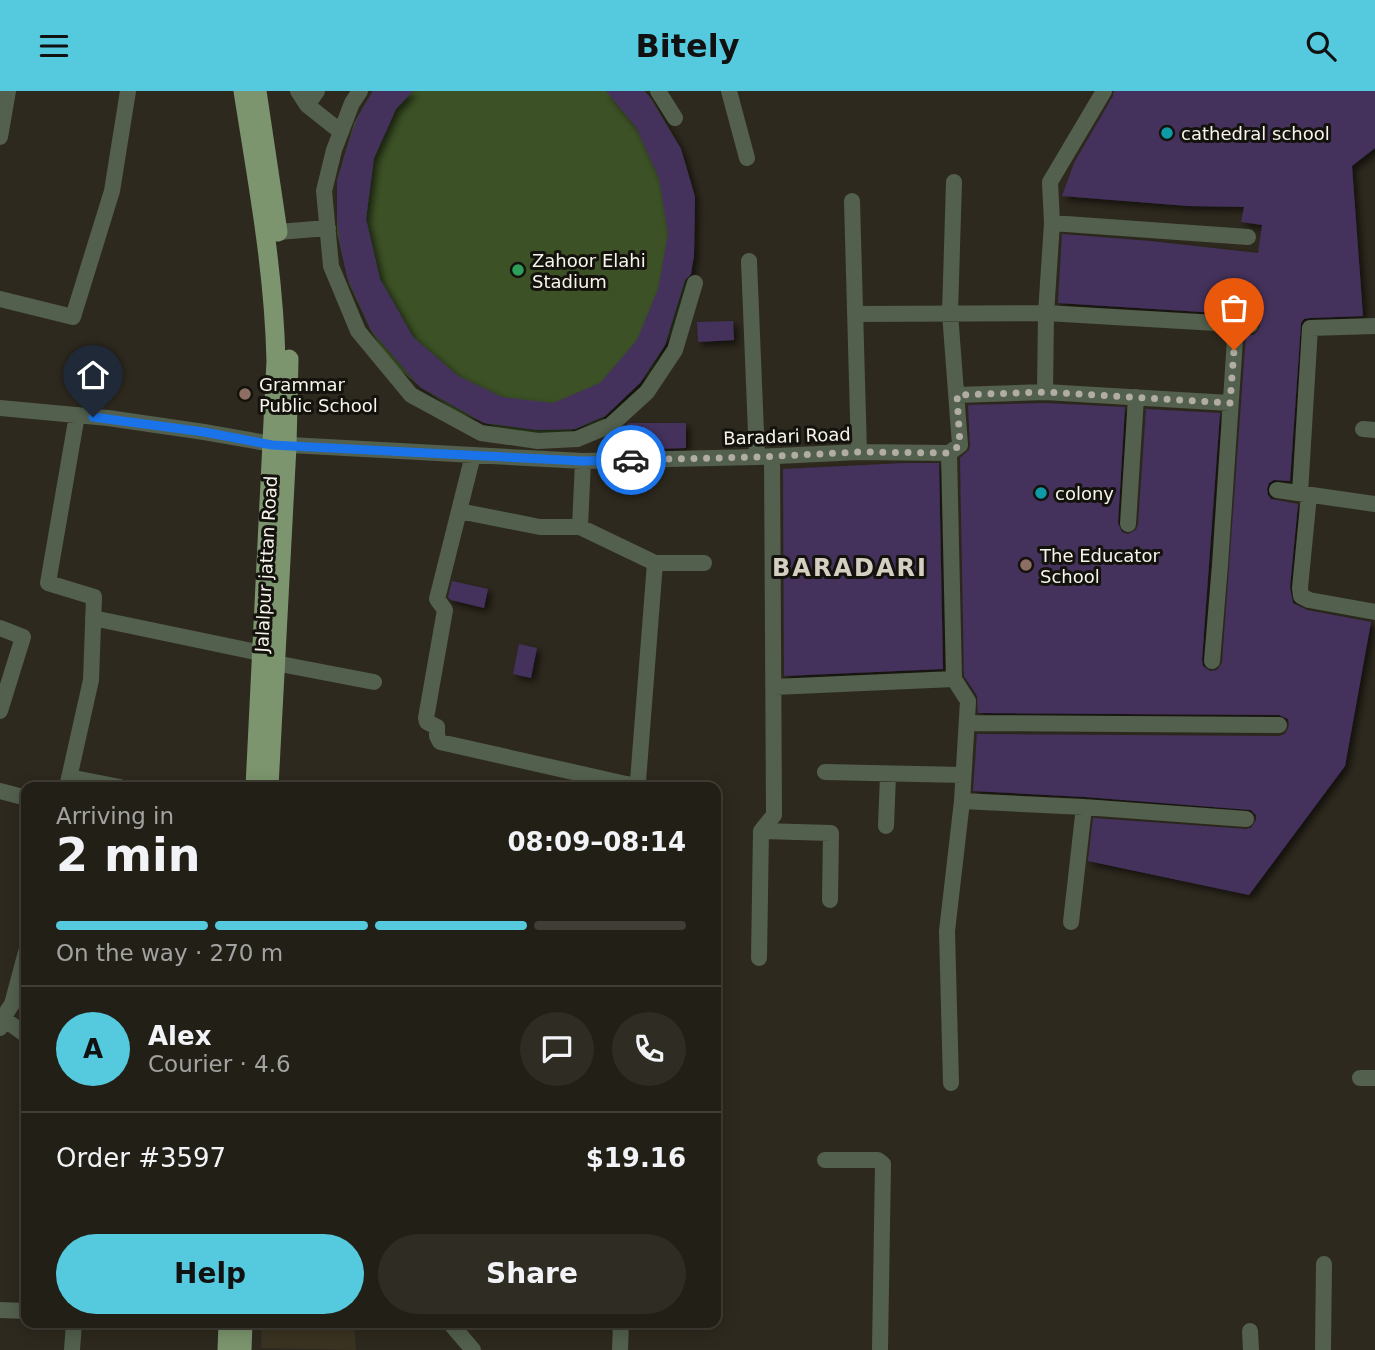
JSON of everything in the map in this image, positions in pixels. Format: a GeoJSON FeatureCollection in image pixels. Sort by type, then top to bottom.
{"type":"FeatureCollection","features":[{"type":"Feature","properties":{"kind":"main road","name":"Jalalpur jattan Road"},"geometry":{"type":"LineString","coordinates":[[243,91],[275,322],[280,445]]}},
{"type":"Feature","properties":{"kind":"main road","name":"Jalalpur jattan Road"},"geometry":{"type":"LineString","coordinates":[[256,782],[264,742],[288,320],[257,91]]}},
{"type":"Feature","properties":{"kind":"main road","name":"Jalalpur jattan Road"},"geometry":{"type":"LineString","coordinates":[[264,742],[268,782]]}},
{"type":"Feature","properties":{"kind":"main road"},"geometry":{"type":"LineString","coordinates":[[227,1350],[228,1328]]}},
{"type":"Feature","properties":{"kind":"main road"},"geometry":{"type":"LineString","coordinates":[[242,1350],[243,1328]]}},
{"type":"Feature","properties":{"kind":"street"},"geometry":{"type":"LineString","coordinates":[[0,137],[6,91]]}},
{"type":"Feature","properties":{"kind":"street"},"geometry":{"type":"LineString","coordinates":[[0,299],[73,317],[112,191],[128,91]]}},
{"type":"Feature","properties":{"kind":"street"},"geometry":{"type":"LineString","coordinates":[[317,91],[302,98],[341,132]]}},
{"type":"Feature","properties":{"kind":"street"},"geometry":{"type":"LineString","coordinates":[[360,91],[352,103],[334,150],[324,191],[331,267],[358,331],[411,395],[481,433],[538,442],[577,439],[611,425],[648,392],[675,350],[695,283]]}},
{"type":"Feature","properties":{"kind":"street"},"geometry":{"type":"LineString","coordinates":[[658,91],[675,118]]}},
{"type":"Feature","properties":{"kind":"street"},"geometry":{"type":"LineString","coordinates":[[729,91],[747,158]]}},
{"type":"Feature","properties":{"kind":"street"},"geometry":{"type":"LineString","coordinates":[[1045,392],[1046,313],[1052,223],[1050,181],[1104,91]]}},
{"type":"Feature","properties":{"kind":"street"},"geometry":{"type":"LineString","coordinates":[[951,1083],[947,931],[962,801],[968,701],[954,679],[949,453],[960,445],[950,313],[954,182]]}},
{"type":"Feature","properties":{"kind":"street"},"geometry":{"type":"LineString","coordinates":[[852,201],[859,452]]}},
{"type":"Feature","properties":{"kind":"street"},"geometry":{"type":"LineString","coordinates":[[1052,223],[1248,237]]}},
{"type":"Feature","properties":{"kind":"street"},"geometry":{"type":"LineString","coordinates":[[278,232],[328,228]]}},
{"type":"Feature","properties":{"kind":"street"},"geometry":{"type":"LineString","coordinates":[[749,261],[764,456],[774,687],[774,815],[761,831],[759,958]]}},
{"type":"Feature","properties":{"kind":"street"},"geometry":{"type":"LineString","coordinates":[[855,314],[1046,313],[1243,324],[1230,403],[1212,661]]}},
{"type":"Feature","properties":{"kind":"street"},"geometry":{"type":"LineString","coordinates":[[1375,326],[1310,328],[1300,588],[1301,596],[1309,600],[1375,612]]}},
{"type":"Feature","properties":{"kind":"street"},"geometry":{"type":"LineString","coordinates":[[957,395],[1045,392],[1230,403]]}},
{"type":"Feature","properties":{"kind":"street"},"geometry":{"type":"LineString","coordinates":[[1128,524],[1136,397]]}},
{"type":"Feature","properties":{"kind":"street","name":"Baradari Road"},"geometry":{"type":"LineString","coordinates":[[0,408],[192,430],[280,445],[583,461],[859,452],[949,453]]}},
{"type":"Feature","properties":{"kind":"street"},"geometry":{"type":"LineString","coordinates":[[68,782],[91,680],[94,597],[48,583],[77,415]]}},
{"type":"Feature","properties":{"kind":"street"},"geometry":{"type":"LineString","coordinates":[[473,455],[437,599],[446,610],[426,722],[437,727],[440,742],[620,782]]}},
{"type":"Feature","properties":{"kind":"street"},"geometry":{"type":"LineString","coordinates":[[580,527],[583,461]]}},
{"type":"Feature","properties":{"kind":"street"},"geometry":{"type":"LineString","coordinates":[[1277,490],[1375,504]]}},
{"type":"Feature","properties":{"kind":"street"},"geometry":{"type":"LineString","coordinates":[[459,511],[540,527],[580,527],[655,563],[704,563]]}},
{"type":"Feature","properties":{"kind":"street"},"geometry":{"type":"LineString","coordinates":[[637,782],[655,563]]}},
{"type":"Feature","properties":{"kind":"street"},"geometry":{"type":"LineString","coordinates":[[93,618],[374,682]]}},
{"type":"Feature","properties":{"kind":"street"},"geometry":{"type":"LineString","coordinates":[[0,628],[23,637],[0,711]]}},
{"type":"Feature","properties":{"kind":"street"},"geometry":{"type":"LineString","coordinates":[[774,687],[954,679]]}},
{"type":"Feature","properties":{"kind":"street"},"geometry":{"type":"LineString","coordinates":[[967,723],[1279,725]]}},
{"type":"Feature","properties":{"kind":"street"},"geometry":{"type":"LineString","coordinates":[[825,772],[963,775]]}},
{"type":"Feature","properties":{"kind":"street"},"geometry":{"type":"LineString","coordinates":[[886,826],[888,775]]}},
{"type":"Feature","properties":{"kind":"street"},"geometry":{"type":"LineString","coordinates":[[0,791],[19,796]]}},
{"type":"Feature","properties":{"kind":"street"},"geometry":{"type":"LineString","coordinates":[[962,801],[1246,819]]}},
{"type":"Feature","properties":{"kind":"street"},"geometry":{"type":"LineString","coordinates":[[1071,922],[1084,807]]}},
{"type":"Feature","properties":{"kind":"street"},"geometry":{"type":"LineString","coordinates":[[761,831],[831,833],[830,900]]}},
{"type":"Feature","properties":{"kind":"street"},"geometry":{"type":"LineString","coordinates":[[21,971],[12,1004],[1,1021],[21,1032]]}},
{"type":"Feature","properties":{"kind":"street"},"geometry":{"type":"LineString","coordinates":[[825,1160],[878,1160],[883,1164],[880,1350]]}},
{"type":"Feature","properties":{"kind":"street"},"geometry":{"type":"LineString","coordinates":[[1323,1350],[1324,1264]]}},
{"type":"Feature","properties":{"kind":"street"},"geometry":{"type":"LineString","coordinates":[[0,1310],[21,1311]]}},
{"type":"Feature","properties":{"kind":"street"},"geometry":{"type":"LineString","coordinates":[[72,1350],[74,1328]]}},
{"type":"Feature","properties":{"kind":"street"},"geometry":{"type":"LineString","coordinates":[[454,1328],[473,1350]]}},
{"type":"Feature","properties":{"kind":"street"},"geometry":{"type":"LineString","coordinates":[[620,1350],[621,1328]]}},
{"type":"Feature","properties":{"kind":"street"},"geometry":{"type":"LineString","coordinates":[[1251,1331],[1251,1350]]}},
{"type":"Feature","properties":{"kind":"shaded area"},"geometry":{"type":"Polygon","coordinates":[[[262,1328],[354,1328],[356,1350],[261,1348],[262,1328]]]}},
{"type":"Feature","properties":{"kind":"green space","name":"Zahoor Elahi Stadium"},"geometry":{"type":"Polygon","coordinates":[[[373,91],[644,91],[653,100],[681,149],[695,197],[694,255],[683,314],[649,374],[600,422],[557,435],[511,433],[457,412],[420,387],[391,362],[372,333],[349,284],[337,233],[337,181],[354,123],[373,91]]]}},
{"type":"Feature","properties":{"kind":"building"},"geometry":{"type":"Polygon","coordinates":[[[373,91],[413,91],[396,109],[374,158],[366,219],[380,279],[413,337],[458,376],[502,397],[553,403],[600,383],[637,340],[658,289],[668,234],[659,178],[636,127],[606,91],[644,91],[649,96],[681,149],[695,197],[694,255],[691,274],[685,280],[665,345],[640,383],[605,416],[575,429],[538,430],[484,423],[420,387],[371,330],[347,277],[337,218],[337,181],[358,116],[373,91]]]}},
{"type":"Feature","properties":{"kind":"building","name":"colony"},"geometry":{"type":"Polygon","coordinates":[[[1114,91],[1375,91],[1375,148],[1352,166],[1363,316],[1310,318],[1301,323],[1290,481],[1274,480],[1269,483],[1267,489],[1271,499],[1298,504],[1290,587],[1293,603],[1307,610],[1371,622],[1345,766],[1249,895],[1088,861],[1093,818],[1246,829],[1251,828],[1256,820],[1256,815],[1251,810],[973,791],[977,734],[1279,736],[1285,734],[1289,726],[1288,719],[1279,715],[978,713],[977,696],[964,676],[960,458],[969,450],[970,445],[968,405],[1045,403],[1125,407],[1118,523],[1122,532],[1128,534],[1136,530],[1138,525],[1146,409],[1220,413],[1202,660],[1203,666],[1210,671],[1217,670],[1222,663],[1246,335],[1254,335],[1258,331],[1260,321],[1251,315],[1058,303],[1062,234],[1258,253],[1262,225],[1241,222],[1244,207],[1188,206],[1062,196],[1074,163],[1114,91]]]}},
{"type":"Feature","properties":{"kind":"building"},"geometry":{"type":"Polygon","coordinates":[[[733,321],[734,340],[698,342],[697,322],[733,321]]]}},
{"type":"Feature","properties":{"kind":"building"},"geometry":{"type":"Polygon","coordinates":[[[629,423],[686,423],[686,448],[622,450],[622,429],[629,423]]]}},
{"type":"Feature","properties":{"kind":"building"},"geometry":{"type":"Polygon","coordinates":[[[939,463],[943,669],[784,676],[783,469],[939,463]]]}},
{"type":"Feature","properties":{"kind":"building"},"geometry":{"type":"Polygon","coordinates":[[[452,581],[488,589],[484,608],[451,600],[448,597],[452,581]]]}},
{"type":"Feature","properties":{"kind":"building"},"geometry":{"type":"Polygon","coordinates":[[[519,644],[537,648],[531,678],[513,674],[519,644]]]}},
{"type":"Feature","properties":{"kind":"way so far"},"geometry":{"type":"LineString","coordinates":[[631,460],[859,452],[949,453],[960,445],[957,395],[1045,392],[1230,403],[1234,350]]}},
{"type":"Feature","properties":{"kind":"place","name":"cathedral school"},"geometry":{"type":"Point","coordinates":[1167,133]}},
{"type":"Feature","properties":{"kind":"place","name":"Zahoor Elahi Stadium"},"geometry":{"type":"Point","coordinates":[518,270]}},
{"type":"Feature","properties":{"kind":"place","name":"Grammar Public School"},"geometry":{"type":"Point","coordinates":[245,394]}},
{"type":"Feature","properties":{"kind":"place","name":"colony"},"geometry":{"type":"Point","coordinates":[1041,493]}},
{"type":"Feature","properties":{"kind":"place","name":"The Educator School"},"geometry":{"type":"Point","coordinates":[1026,565]}},
{"type":"Feature","properties":{"kind":"district","name":"BARADARI"},"geometry":{"type":"Point","coordinates":[850,568]}},
{"type":"Feature","properties":{"kind":"route"},"geometry":{"type":"LineString","coordinates":[[93,417],[204,432],[272,445],[583,461],[631,460]]}}]}
